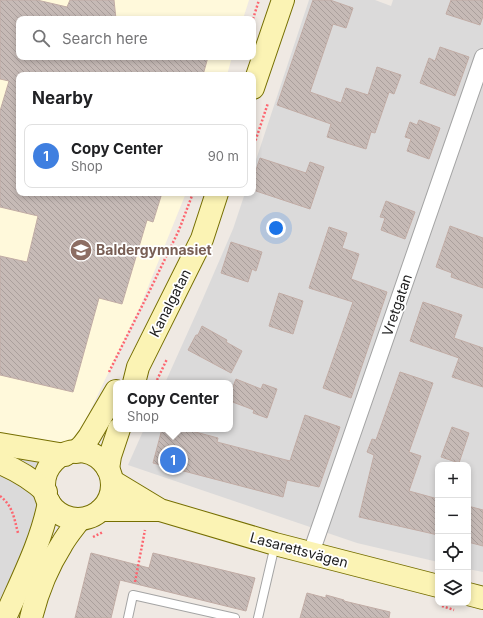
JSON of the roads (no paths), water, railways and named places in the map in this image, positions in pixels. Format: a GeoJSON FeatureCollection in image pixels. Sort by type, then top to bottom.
{"type":"FeatureCollection","features":[{"type":"Feature","properties":{"kind":"main road"},"geometry":{"type":"LineString","coordinates":[[256,79],[283,0]]}},
{"type":"Feature","properties":{"kind":"main road","name":"Kanalgatan"},"geometry":{"type":"LineString","coordinates":[[122,380],[136,375],[202,239],[216,196]]}},
{"type":"Feature","properties":{"kind":"main road","name":"Kanalgatan"},"geometry":{"type":"LineString","coordinates":[[71,453],[83,445],[89,437],[113,388]]}},
{"type":"Feature","properties":{"kind":"main road"},"geometry":{"type":"LineString","coordinates":[[0,462],[28,477],[37,484],[56,510],[61,514],[73,519],[86,518],[93,516],[102,510],[110,496],[112,486],[110,475],[110,456],[118,432]]}},
{"type":"Feature","properties":{"kind":"main road"},"geometry":{"type":"LineString","coordinates":[[0,444],[71,453],[83,452],[94,456],[102,462],[110,475]]}},
{"type":"Feature","properties":{"kind":"main road"},"geometry":{"type":"LineString","coordinates":[[5,618],[36,547],[42,529],[47,497],[44,486],[45,479],[54,462],[71,453]]}},
{"type":"Feature","properties":{"kind":"main road","name":"Lasarettsvägen"},"geometry":{"type":"LineString","coordinates":[[110,475],[160,510]]}},
{"type":"Feature","properties":{"kind":"main road","name":"Lasarettsvägen"},"geometry":{"type":"LineString","coordinates":[[102,510],[160,510],[275,544],[435,585]]}},
{"type":"Feature","properties":{"kind":"main road"},"geometry":{"type":"LineString","coordinates":[[31,618],[41,587],[55,556],[62,543],[80,519]]}},
{"type":"Feature","properties":{"kind":"main road"},"geometry":{"type":"LineString","coordinates":[[471,595],[483,598]]}},
{"type":"Feature","properties":{"kind":"street","name":"Vretgatan"},"geometry":{"type":"LineString","coordinates":[[311,553],[483,57]]}},
{"type":"Feature","properties":{"kind":"lane"},"geometry":{"type":"LineString","coordinates":[[258,618],[275,544]]}},
{"type":"Feature","properties":{"kind":"lane"},"geometry":{"type":"LineString","coordinates":[[128,618],[133,595],[203,614],[235,618]]}},
{"type":"Feature","properties":{"kind":"place","name":"Baldergymnasiet"},"geometry":{"type":"Point","coordinates":[81,250]}},
{"type":"Feature","properties":{"kind":"place","name":"Copy Center"},"geometry":{"type":"Point","coordinates":[173,460]}}]}
